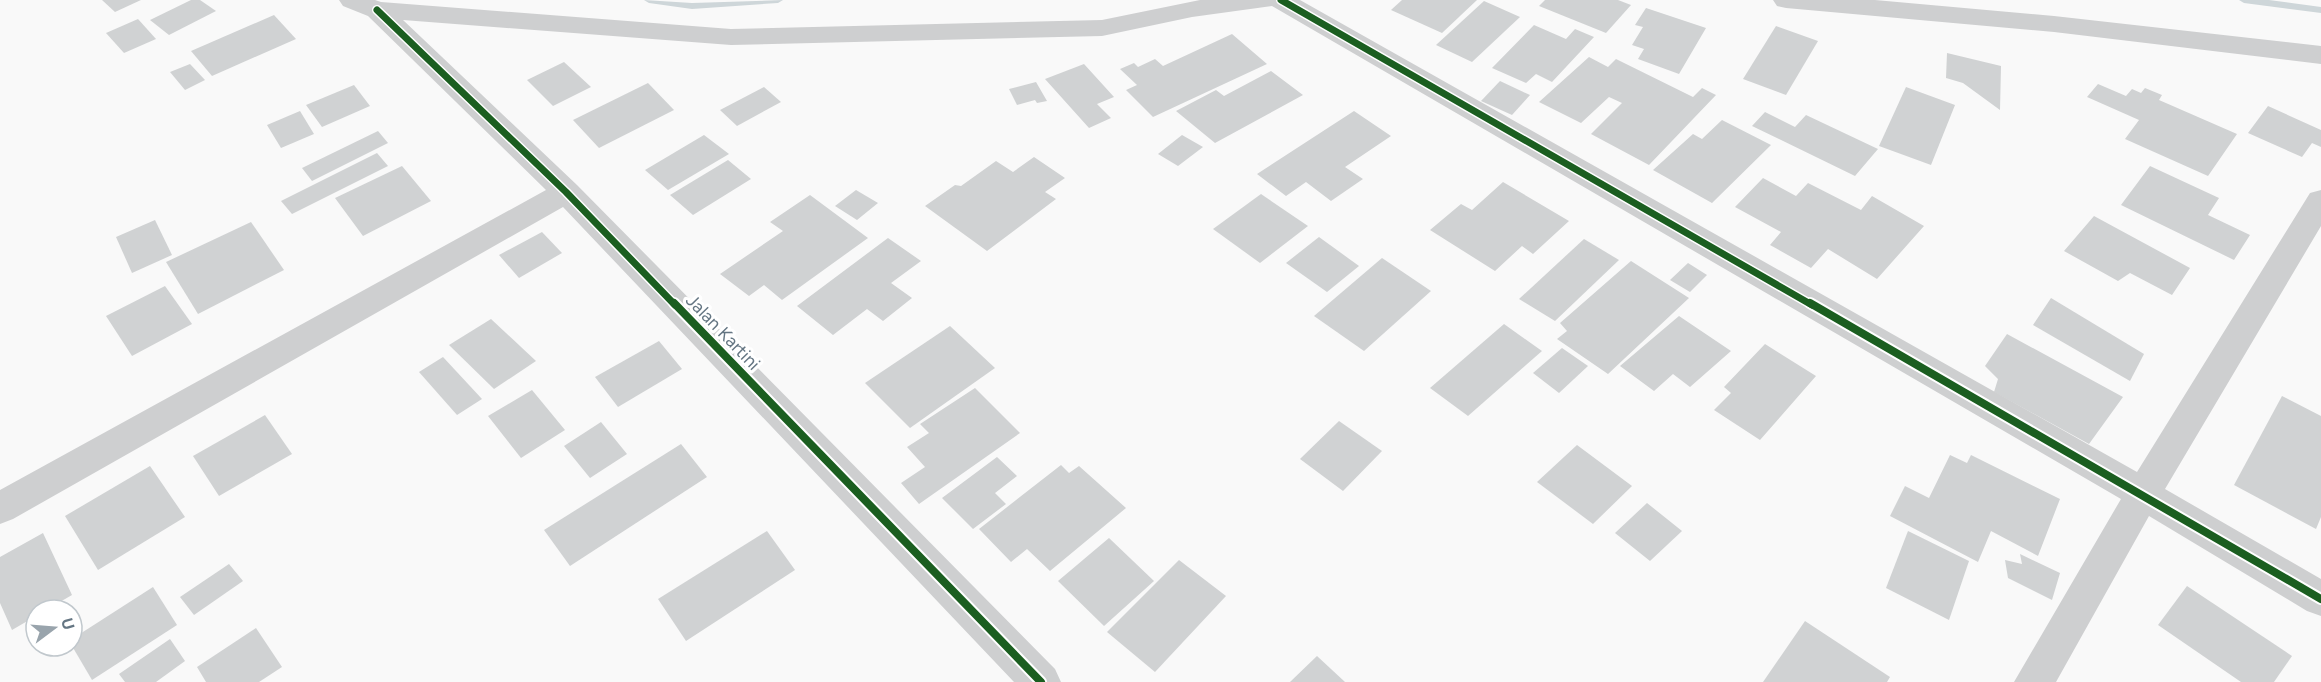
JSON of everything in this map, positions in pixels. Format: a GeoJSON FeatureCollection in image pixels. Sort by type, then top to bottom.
{"type":"FeatureCollection","features":[{"type":"Feature","properties":{"kind":"street"},"geometry":{"type":"LineString","coordinates":[[364,5],[731,37],[1102,28],[1192,9],[1264,0]]}},
{"type":"Feature","properties":{"kind":"street"},"geometry":{"type":"LineString","coordinates":[[1281,0],[2143,494],[2321,599]]}},
{"type":"Feature","properties":{"kind":"street"},"geometry":{"type":"LineString","coordinates":[[1786,0],[2054,24],[2321,55]]}},
{"type":"Feature","properties":{"kind":"street","name":"Jalan Kartini"},"geometry":{"type":"LineString","coordinates":[[364,5],[566,192],[1041,682]]}},
{"type":"Feature","properties":{"kind":"street"},"geometry":{"type":"LineString","coordinates":[[0,508],[566,192]]}},
{"type":"Feature","properties":{"kind":"street"},"geometry":{"type":"LineString","coordinates":[[2034,682],[2143,494],[2321,201]]}},
{"type":"Feature","properties":{"kind":"building"},"geometry":{"type":"Polygon","coordinates":[[[102,0],[141,0],[115,12],[102,0]]]}},
{"type":"Feature","properties":{"kind":"building"},"geometry":{"type":"Polygon","coordinates":[[[191,0],[200,0],[216,11],[169,35],[150,20],[191,0]]]}},
{"type":"Feature","properties":{"kind":"building"},"geometry":{"type":"Polygon","coordinates":[[[1402,0],[1477,0],[1442,33],[1391,10],[1402,0]]]}},
{"type":"Feature","properties":{"kind":"building"},"geometry":{"type":"Polygon","coordinates":[[[1545,0],[1618,0],[1631,5],[1606,33],[1539,6],[1545,0]]]}},
{"type":"Feature","properties":{"kind":"building"},"geometry":{"type":"Polygon","coordinates":[[[1484,1],[1520,17],[1472,62],[1436,45],[1484,1]]]}},
{"type":"Feature","properties":{"kind":"building"},"geometry":{"type":"Polygon","coordinates":[[[1646,8],[1706,28],[1679,74],[1638,59],[1644,49],[1632,45],[1643,27],[1635,25],[1646,8]]]}},
{"type":"Feature","properties":{"kind":"building"},"geometry":{"type":"Polygon","coordinates":[[[274,15],[296,39],[212,76],[191,51],[274,15]]]}},
{"type":"Feature","properties":{"kind":"building"},"geometry":{"type":"Polygon","coordinates":[[[138,19],[156,39],[124,53],[106,33],[138,19]]]}},
{"type":"Feature","properties":{"kind":"building"},"geometry":{"type":"Polygon","coordinates":[[[1534,25],[1566,39],[1575,29],[1594,37],[1552,82],[1536,74],[1526,83],[1492,68],[1534,25]]]}},
{"type":"Feature","properties":{"kind":"building"},"geometry":{"type":"Polygon","coordinates":[[[1776,26],[1818,41],[1786,95],[1743,79],[1776,26]]]}},
{"type":"Feature","properties":{"kind":"building"},"geometry":{"type":"Polygon","coordinates":[[[1232,34],[1267,64],[1153,117],[1126,90],[1137,85],[1120,69],[1134,63],[1138,67],[1155,59],[1163,66],[1232,34]]]}},
{"type":"Feature","properties":{"kind":"building"},"geometry":{"type":"Polygon","coordinates":[[[1947,53],[2001,66],[2000,110],[1963,83],[1946,78],[1947,53]]]}},
{"type":"Feature","properties":{"kind":"building"},"geometry":{"type":"Polygon","coordinates":[[[1589,57],[1608,67],[1616,59],[1693,97],[1702,88],[1716,95],[1649,165],[1591,134],[1622,103],[1609,97],[1581,123],[1539,102],[1589,57]]]}},
{"type":"Feature","properties":{"kind":"building"},"geometry":{"type":"Polygon","coordinates":[[[564,62],[591,87],[553,106],[527,80],[564,62]]]}},
{"type":"Feature","properties":{"kind":"building"},"geometry":{"type":"Polygon","coordinates":[[[190,64],[205,80],[185,90],[170,72],[190,64]]]}},
{"type":"Feature","properties":{"kind":"building"},"geometry":{"type":"Polygon","coordinates":[[[1084,64],[1114,97],[1097,104],[1111,118],[1089,128],[1045,79],[1084,64]]]}},
{"type":"Feature","properties":{"kind":"building"},"geometry":{"type":"Polygon","coordinates":[[[1271,71],[1303,95],[1215,143],[1176,111],[1216,90],[1224,96],[1271,71]]]}},
{"type":"Feature","properties":{"kind":"building"},"geometry":{"type":"Polygon","coordinates":[[[1500,81],[1530,95],[1512,115],[1481,101],[1500,81]]]}},
{"type":"Feature","properties":{"kind":"building"},"geometry":{"type":"Polygon","coordinates":[[[1036,82],[1047,101],[1037,103],[1035,100],[1017,105],[1009,89],[1036,82]]]}},
{"type":"Feature","properties":{"kind":"building"},"geometry":{"type":"Polygon","coordinates":[[[648,83],[674,110],[599,148],[573,120],[648,83]]]}},
{"type":"Feature","properties":{"kind":"building"},"geometry":{"type":"Polygon","coordinates":[[[2098,84],[2126,96],[2132,89],[2141,93],[2145,88],[2162,95],[2159,100],[2237,134],[2208,176],[2125,139],[2139,120],[2087,97],[2098,84]]]}},
{"type":"Feature","properties":{"kind":"building"},"geometry":{"type":"Polygon","coordinates":[[[354,85],[370,106],[322,127],[306,105],[354,85]]]}},
{"type":"Feature","properties":{"kind":"building"},"geometry":{"type":"Polygon","coordinates":[[[764,87],[781,102],[737,126],[720,110],[764,87]]]}},
{"type":"Feature","properties":{"kind":"building"},"geometry":{"type":"Polygon","coordinates":[[[1906,87],[1955,105],[1931,165],[1879,146],[1906,87]]]}},
{"type":"Feature","properties":{"kind":"building"},"geometry":{"type":"Polygon","coordinates":[[[2268,106],[2321,130],[2321,147],[2312,143],[2302,157],[2248,133],[2268,106]]]}},
{"type":"Feature","properties":{"kind":"building"},"geometry":{"type":"Polygon","coordinates":[[[300,111],[314,134],[281,148],[267,125],[300,111]]]}},
{"type":"Feature","properties":{"kind":"building"},"geometry":{"type":"Polygon","coordinates":[[[1354,111],[1391,136],[1345,167],[1363,179],[1331,201],[1306,182],[1286,196],[1257,174],[1354,111]]]}},
{"type":"Feature","properties":{"kind":"building"},"geometry":{"type":"Polygon","coordinates":[[[1765,112],[1795,127],[1806,115],[1878,149],[1855,176],[1752,126],[1765,112]]]}},
{"type":"Feature","properties":{"kind":"building"},"geometry":{"type":"Polygon","coordinates":[[[1722,120],[1771,145],[1712,203],[1653,170],[1693,134],[1702,139],[1722,120]]]}},
{"type":"Feature","properties":{"kind":"building"},"geometry":{"type":"Polygon","coordinates":[[[378,131],[388,143],[312,181],[302,168],[378,131]]]}},
{"type":"Feature","properties":{"kind":"building"},"geometry":{"type":"Polygon","coordinates":[[[704,135],[729,154],[668,190],[645,170],[704,135]]]}},
{"type":"Feature","properties":{"kind":"building"},"geometry":{"type":"Polygon","coordinates":[[[1182,135],[1203,147],[1178,166],[1158,154],[1182,135]]]}},
{"type":"Feature","properties":{"kind":"building"},"geometry":{"type":"Polygon","coordinates":[[[377,153],[388,166],[292,214],[281,201],[377,153]]]}},
{"type":"Feature","properties":{"kind":"building"},"geometry":{"type":"Polygon","coordinates":[[[1034,157],[1065,178],[1045,192],[1056,199],[987,251],[925,206],[955,185],[961,186],[996,161],[1013,172],[1034,157]]]}},
{"type":"Feature","properties":{"kind":"building"},"geometry":{"type":"Polygon","coordinates":[[[728,160],[751,179],[693,215],[670,195],[728,160]]]}},
{"type":"Feature","properties":{"kind":"building"},"geometry":{"type":"Polygon","coordinates":[[[402,166],[431,201],[363,236],[335,198],[402,166]]]}},
{"type":"Feature","properties":{"kind":"building"},"geometry":{"type":"Polygon","coordinates":[[[2150,166],[2219,198],[2208,215],[2250,235],[2234,260],[2121,205],[2150,166]]]}},
{"type":"Feature","properties":{"kind":"building"},"geometry":{"type":"Polygon","coordinates":[[[1763,178],[1796,196],[1808,183],[1861,210],[1872,196],[1924,226],[1877,279],[1828,249],[1811,268],[1770,245],[1781,232],[1735,207],[1763,178]]]}},
{"type":"Feature","properties":{"kind":"building"},"geometry":{"type":"Polygon","coordinates":[[[1503,182],[1569,221],[1533,254],[1522,246],[1495,271],[1430,230],[1461,204],[1472,210],[1503,182]]]}},
{"type":"Feature","properties":{"kind":"building"},"geometry":{"type":"Polygon","coordinates":[[[856,190],[878,203],[857,220],[835,206],[856,190]]]}},
{"type":"Feature","properties":{"kind":"building"},"geometry":{"type":"Polygon","coordinates":[[[1261,194],[1308,226],[1260,263],[1213,229],[1261,194]]]}},
{"type":"Feature","properties":{"kind":"building"},"geometry":{"type":"Polygon","coordinates":[[[810,195],[868,238],[782,300],[764,285],[749,296],[720,274],[783,231],[770,222],[810,195]]]}},
{"type":"Feature","properties":{"kind":"building"},"geometry":{"type":"Polygon","coordinates":[[[2094,216],[2190,268],[2172,295],[2130,273],[2118,281],[2064,251],[2094,216]]]}},
{"type":"Feature","properties":{"kind":"building"},"geometry":{"type":"Polygon","coordinates":[[[155,220],[172,255],[132,273],[116,237],[155,220]]]}},
{"type":"Feature","properties":{"kind":"building"},"geometry":{"type":"Polygon","coordinates":[[[251,222],[284,270],[198,314],[166,262],[251,222]]]}},
{"type":"Feature","properties":{"kind":"building"},"geometry":{"type":"Polygon","coordinates":[[[542,232],[562,253],[519,278],[499,255],[542,232]]]}},
{"type":"Feature","properties":{"kind":"building"},"geometry":{"type":"Polygon","coordinates":[[[1319,237],[1359,266],[1327,292],[1286,263],[1319,237]]]}},
{"type":"Feature","properties":{"kind":"building"},"geometry":{"type":"Polygon","coordinates":[[[888,238],[921,261],[891,283],[912,298],[883,321],[867,309],[833,335],[797,306],[888,238]]]}},
{"type":"Feature","properties":{"kind":"building"},"geometry":{"type":"Polygon","coordinates":[[[1584,239],[1619,260],[1555,321],[1519,299],[1584,239]]]}},
{"type":"Feature","properties":{"kind":"building"},"geometry":{"type":"Polygon","coordinates":[[[1382,258],[1431,291],[1364,351],[1314,316],[1382,258]]]}},
{"type":"Feature","properties":{"kind":"building"},"geometry":{"type":"Polygon","coordinates":[[[1631,261],[1689,298],[1608,374],[1557,339],[1567,331],[1560,323],[1631,261]]]}},
{"type":"Feature","properties":{"kind":"building"},"geometry":{"type":"Polygon","coordinates":[[[1688,263],[1707,275],[1690,292],[1670,280],[1688,263]]]}},
{"type":"Feature","properties":{"kind":"building"},"geometry":{"type":"Polygon","coordinates":[[[165,286],[192,324],[132,356],[106,316],[165,286]]]}},
{"type":"Feature","properties":{"kind":"building"},"geometry":{"type":"Polygon","coordinates":[[[2051,298],[2144,354],[2130,381],[2033,325],[2051,298]]]}},
{"type":"Feature","properties":{"kind":"building"},"geometry":{"type":"Polygon","coordinates":[[[1679,316],[1731,351],[1690,387],[1673,374],[1654,391],[1620,366],[1679,316]]]}},
{"type":"Feature","properties":{"kind":"building"},"geometry":{"type":"Polygon","coordinates":[[[491,319],[536,361],[494,389],[449,345],[491,319]]]}},
{"type":"Feature","properties":{"kind":"building"},"geometry":{"type":"Polygon","coordinates":[[[1504,324],[1542,351],[1468,416],[1430,388],[1504,324]]]}},
{"type":"Feature","properties":{"kind":"building"},"geometry":{"type":"Polygon","coordinates":[[[950,326],[995,368],[910,428],[865,383],[950,326]]]}},
{"type":"Feature","properties":{"kind":"building"},"geometry":{"type":"Polygon","coordinates":[[[2007,334],[2123,397],[2089,444],[1994,392],[1998,379],[1985,366],[2007,334]]]}},
{"type":"Feature","properties":{"kind":"building"},"geometry":{"type":"Polygon","coordinates":[[[659,341],[682,369],[618,407],[595,377],[659,341]]]}},
{"type":"Feature","properties":{"kind":"building"},"geometry":{"type":"Polygon","coordinates":[[[1765,344],[1816,376],[1760,440],[1714,410],[1731,393],[1724,387],[1765,344]]]}},
{"type":"Feature","properties":{"kind":"building"},"geometry":{"type":"Polygon","coordinates":[[[1562,348],[1588,366],[1559,393],[1533,373],[1562,348]]]}},
{"type":"Feature","properties":{"kind":"building"},"geometry":{"type":"Polygon","coordinates":[[[443,357],[482,399],[457,415],[419,372],[443,357]]]}},
{"type":"Feature","properties":{"kind":"building"},"geometry":{"type":"Polygon","coordinates":[[[975,388],[1020,433],[919,504],[901,483],[925,467],[907,447],[929,433],[920,424],[975,388]]]}},
{"type":"Feature","properties":{"kind":"building"},"geometry":{"type":"Polygon","coordinates":[[[532,390],[565,430],[521,458],[488,416],[532,390]]]}},
{"type":"Feature","properties":{"kind":"building"},"geometry":{"type":"Polygon","coordinates":[[[2282,396],[2321,416],[2321,517],[2316,529],[2234,485],[2282,396]]]}},
{"type":"Feature","properties":{"kind":"building"},"geometry":{"type":"Polygon","coordinates":[[[265,415],[292,454],[219,496],[193,456],[265,415]]]}},
{"type":"Feature","properties":{"kind":"building"},"geometry":{"type":"Polygon","coordinates":[[[1339,421],[1382,451],[1343,491],[1300,459],[1339,421]]]}},
{"type":"Feature","properties":{"kind":"building"},"geometry":{"type":"Polygon","coordinates":[[[601,422],[627,454],[590,478],[564,446],[601,422]]]}},
{"type":"Feature","properties":{"kind":"building"},"geometry":{"type":"Polygon","coordinates":[[[681,444],[707,477],[570,566],[544,530],[681,444]]]}},
{"type":"Feature","properties":{"kind":"building"},"geometry":{"type":"Polygon","coordinates":[[[1577,445],[1632,486],[1593,524],[1537,482],[1577,445]]]}},
{"type":"Feature","properties":{"kind":"building"},"geometry":{"type":"Polygon","coordinates":[[[1950,455],[1967,463],[1971,455],[2060,499],[2038,556],[1991,531],[1978,562],[1890,516],[1905,486],[1929,498],[1950,455]]]}},
{"type":"Feature","properties":{"kind":"building"},"geometry":{"type":"Polygon","coordinates":[[[997,457],[1017,476],[995,493],[1006,504],[973,529],[942,498],[997,457]]]}},
{"type":"Feature","properties":{"kind":"building"},"geometry":{"type":"Polygon","coordinates":[[[1061,465],[1069,473],[1079,466],[1126,508],[1050,571],[1027,549],[1011,562],[979,529],[1061,465]]]}},
{"type":"Feature","properties":{"kind":"building"},"geometry":{"type":"Polygon","coordinates":[[[150,466],[185,517],[98,570],[65,516],[150,466]]]}},
{"type":"Feature","properties":{"kind":"building"},"geometry":{"type":"Polygon","coordinates":[[[1647,503],[1682,531],[1650,561],[1615,533],[1647,503]]]}},
{"type":"Feature","properties":{"kind":"building"},"geometry":{"type":"Polygon","coordinates":[[[767,531],[795,570],[686,641],[658,599],[767,531]]]}},
{"type":"Feature","properties":{"kind":"building"},"geometry":{"type":"Polygon","coordinates":[[[1908,531],[1969,561],[1949,620],[1886,588],[1908,531]]]}},
{"type":"Feature","properties":{"kind":"building"},"geometry":{"type":"Polygon","coordinates":[[[43,533],[72,595],[67,598],[24,598],[24,623],[12,630],[0,603],[0,557],[43,533]]]}},
{"type":"Feature","properties":{"kind":"building"},"geometry":{"type":"Polygon","coordinates":[[[1109,538],[1154,581],[1104,626],[1058,581],[1109,538]]]}},
{"type":"Feature","properties":{"kind":"building"},"geometry":{"type":"Polygon","coordinates":[[[2020,554],[2060,573],[2052,600],[2008,578],[2005,560],[2022,564],[2020,554]]]}},
{"type":"Feature","properties":{"kind":"building"},"geometry":{"type":"Polygon","coordinates":[[[1179,560],[1226,596],[1155,672],[1107,632],[1179,560]]]}},
{"type":"Feature","properties":{"kind":"building"},"geometry":{"type":"Polygon","coordinates":[[[229,564],[243,581],[194,615],[180,597],[229,564]]]}},
{"type":"Feature","properties":{"kind":"building"},"geometry":{"type":"Polygon","coordinates":[[[2187,586],[2292,656],[2274,682],[2241,682],[2158,625],[2187,586]]]}},
{"type":"Feature","properties":{"kind":"building"},"geometry":{"type":"Polygon","coordinates":[[[153,587],[177,625],[92,680],[79,658],[84,658],[84,631],[153,587]]]}},
{"type":"Feature","properties":{"kind":"building"},"geometry":{"type":"Polygon","coordinates":[[[1805,621],[1890,677],[1887,682],[1763,682],[1805,621]]]}},
{"type":"Feature","properties":{"kind":"building"},"geometry":{"type":"Polygon","coordinates":[[[256,628],[282,667],[259,682],[206,682],[197,667],[256,628]]]}},
{"type":"Feature","properties":{"kind":"building"},"geometry":{"type":"Polygon","coordinates":[[[170,639],[185,661],[156,682],[125,682],[119,674],[170,639]]]}},
{"type":"Feature","properties":{"kind":"building"},"geometry":{"type":"Polygon","coordinates":[[[1317,656],[1345,682],[1290,682],[1317,656]]]}},
{"type":"Feature","properties":{"kind":"waterway"},"geometry":{"type":"LineString","coordinates":[[649,0],[692,6],[778,0]]}},
{"type":"Feature","properties":{"kind":"waterway"},"geometry":{"type":"LineString","coordinates":[[2244,0],[2321,10]]}},
{"type":"Feature","properties":{"kind":"cycle path"},"geometry":{"type":"LineString","coordinates":[[1281,0],[2143,494],[2321,599]]}},
{"type":"Feature","properties":{"kind":"cycle path"},"geometry":{"type":"LineString","coordinates":[[377,10],[566,192],[1041,682]]}}]}
